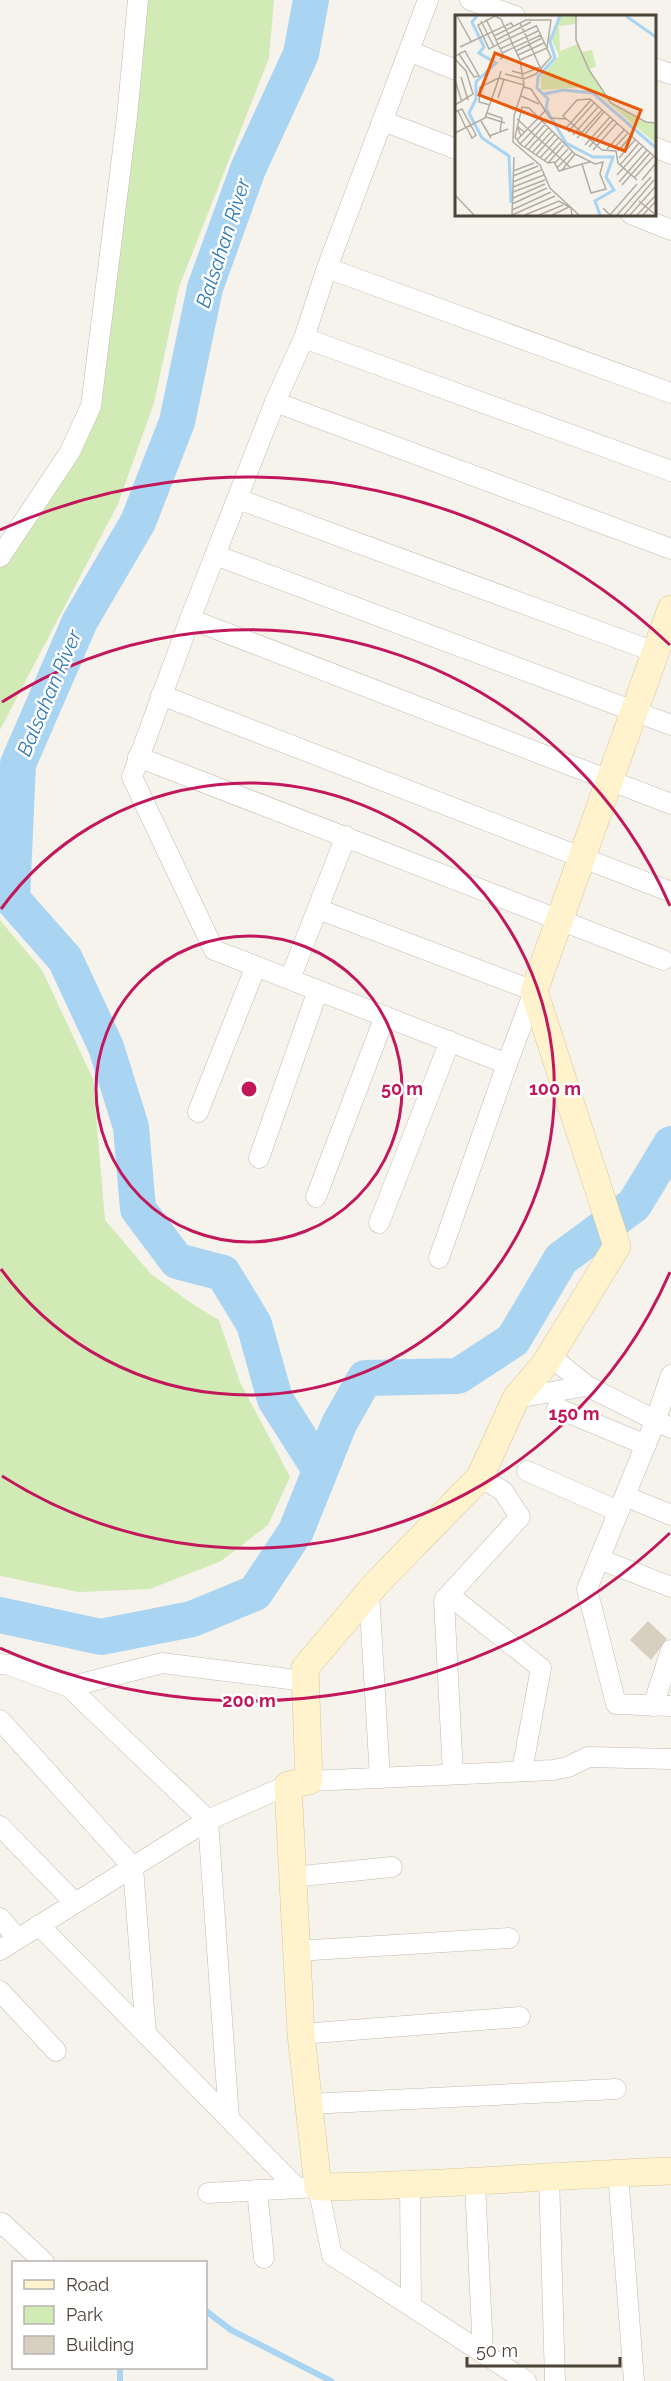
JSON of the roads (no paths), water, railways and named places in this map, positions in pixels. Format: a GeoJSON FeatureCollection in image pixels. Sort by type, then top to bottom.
{"type":"FeatureCollection","features":[{"type":"Feature","properties":{"kind":"street"},"geometry":{"type":"LineString","coordinates":[[0,557],[70,452],[91,406],[127,117],[138,0]]}},
{"type":"Feature","properties":{"kind":"street"},"geometry":{"type":"LineString","coordinates":[[428,0],[327,268],[304,338],[275,402],[215,555],[161,694],[132,777],[214,950],[507,1064]]}},
{"type":"Feature","properties":{"kind":"street"},"geometry":{"type":"LineString","coordinates":[[470,0],[512,15]]}},
{"type":"Feature","properties":{"kind":"street"},"geometry":{"type":"LineString","coordinates":[[409,51],[455,70]]}},
{"type":"Feature","properties":{"kind":"street"},"geometry":{"type":"LineString","coordinates":[[656,69],[671,74]]}},
{"type":"Feature","properties":{"kind":"street"},"geometry":{"type":"LineString","coordinates":[[384,121],[455,149]]}},
{"type":"Feature","properties":{"kind":"street"},"geometry":{"type":"LineString","coordinates":[[656,148],[671,154]]}},
{"type":"Feature","properties":{"kind":"street"},"geometry":{"type":"LineString","coordinates":[[636,216],[671,229]]}},
{"type":"Feature","properties":{"kind":"street"},"geometry":{"type":"LineString","coordinates":[[327,268],[671,393]]}},
{"type":"Feature","properties":{"kind":"street"},"geometry":{"type":"LineString","coordinates":[[304,338],[671,471]]}},
{"type":"Feature","properties":{"kind":"street"},"geometry":{"type":"LineString","coordinates":[[275,402],[671,549]]}},
{"type":"Feature","properties":{"kind":"street"},"geometry":{"type":"LineString","coordinates":[[238,499],[662,643]]}},
{"type":"Feature","properties":{"kind":"street"},"geometry":{"type":"LineString","coordinates":[[215,555],[671,725]]}},
{"type":"Feature","properties":{"kind":"street"},"geometry":{"type":"LineString","coordinates":[[439,1258],[583,857],[608,781],[662,643],[671,609]]}},
{"type":"Feature","properties":{"kind":"street"},"geometry":{"type":"LineString","coordinates":[[190,620],[671,804]]}},
{"type":"Feature","properties":{"kind":"street"},"geometry":{"type":"LineString","coordinates":[[161,694],[671,892]]}},
{"type":"Feature","properties":{"kind":"street"},"geometry":{"type":"LineString","coordinates":[[138,757],[560,918],[663,960]]}},
{"type":"Feature","properties":{"kind":"street"},"geometry":{"type":"LineString","coordinates":[[290,979],[346,836]]}},
{"type":"Feature","properties":{"kind":"street"},"geometry":{"type":"LineString","coordinates":[[318,909],[534,991]]}},
{"type":"Feature","properties":{"kind":"street"},"geometry":{"type":"LineString","coordinates":[[198,1112],[256,966]]}},
{"type":"Feature","properties":{"kind":"street"},"geometry":{"type":"LineString","coordinates":[[259,1158],[318,990]]}},
{"type":"Feature","properties":{"kind":"street"},"geometry":{"type":"LineString","coordinates":[[526,2381],[332,2255],[308,2188],[308,2104],[301,2034],[292,1877],[305,1668],[369,1592],[480,1477],[516,1398],[550,1356],[616,1246],[534,991]]}},
{"type":"Feature","properties":{"kind":"street"},"geometry":{"type":"LineString","coordinates":[[316,1197],[386,1016]]}},
{"type":"Feature","properties":{"kind":"street"},"geometry":{"type":"LineString","coordinates":[[379,1223],[450,1041]]}},
{"type":"Feature","properties":{"kind":"street"},"geometry":{"type":"LineString","coordinates":[[550,1356],[587,1386],[663,1425]]}},
{"type":"Feature","properties":{"kind":"street"},"geometry":{"type":"LineString","coordinates":[[671,1375],[663,1425],[646,1445],[587,1589],[615,1704],[662,1706],[671,1650]]}},
{"type":"Feature","properties":{"kind":"street"},"geometry":{"type":"LineString","coordinates":[[516,1398],[587,1386]]}},
{"type":"Feature","properties":{"kind":"street"},"geometry":{"type":"LineString","coordinates":[[556,1408],[646,1445]]}},
{"type":"Feature","properties":{"kind":"street"},"geometry":{"type":"LineString","coordinates":[[527,1471],[621,1504],[671,1515]]}},
{"type":"Feature","properties":{"kind":"street"},"geometry":{"type":"LineString","coordinates":[[453,1774],[444,1600],[520,1517],[503,1491],[480,1477]]}},
{"type":"Feature","properties":{"kind":"street"},"geometry":{"type":"LineString","coordinates":[[599,1558],[671,1587]]}},
{"type":"Feature","properties":{"kind":"street"},"geometry":{"type":"LineString","coordinates":[[369,1592],[380,1778]]}},
{"type":"Feature","properties":{"kind":"street"},"geometry":{"type":"LineString","coordinates":[[448,1595],[541,1668],[522,1771]]}},
{"type":"Feature","properties":{"kind":"street"},"geometry":{"type":"LineString","coordinates":[[69,1687],[162,1663],[305,1681]]}},
{"type":"Feature","properties":{"kind":"street"},"geometry":{"type":"LineString","coordinates":[[0,1664],[9,1665],[69,1687],[208,1820],[229,2119]]}},
{"type":"Feature","properties":{"kind":"street"},"geometry":{"type":"LineString","coordinates":[[0,1720],[133,1867],[146,2034]]}},
{"type":"Feature","properties":{"kind":"street"},"geometry":{"type":"LineString","coordinates":[[0,1950],[208,1820],[298,1783],[568,1767],[588,1757],[671,1759]]}},
{"type":"Feature","properties":{"kind":"street"},"geometry":{"type":"LineString","coordinates":[[0,1826],[75,1903]]}},
{"type":"Feature","properties":{"kind":"street"},"geometry":{"type":"LineString","coordinates":[[292,1877],[392,1867]]}},
{"type":"Feature","properties":{"kind":"street"},"geometry":{"type":"LineString","coordinates":[[0,1918],[18,1939]]}},
{"type":"Feature","properties":{"kind":"street"},"geometry":{"type":"LineString","coordinates":[[39,1925],[229,2119],[308,2188]]}},
{"type":"Feature","properties":{"kind":"street"},"geometry":{"type":"LineString","coordinates":[[296,1951],[509,1938]]}},
{"type":"Feature","properties":{"kind":"street"},"geometry":{"type":"LineString","coordinates":[[0,1992],[56,2051]]}},
{"type":"Feature","properties":{"kind":"street"},"geometry":{"type":"LineString","coordinates":[[301,2034],[520,2017]]}},
{"type":"Feature","properties":{"kind":"street"},"geometry":{"type":"LineString","coordinates":[[308,2104],[616,2089]]}},
{"type":"Feature","properties":{"kind":"street"},"geometry":{"type":"LineString","coordinates":[[208,2193],[410,2183],[475,2183],[549,2175],[671,2171]]}},
{"type":"Feature","properties":{"kind":"street"},"geometry":{"type":"LineString","coordinates":[[618,2173],[634,2381]]}},
{"type":"Feature","properties":{"kind":"street"},"geometry":{"type":"LineString","coordinates":[[549,2175],[555,2381]]}},
{"type":"Feature","properties":{"kind":"street"},"geometry":{"type":"LineString","coordinates":[[410,2183],[411,2306]]}},
{"type":"Feature","properties":{"kind":"street"},"geometry":{"type":"LineString","coordinates":[[475,2183],[483,2353]]}},
{"type":"Feature","properties":{"kind":"street"},"geometry":{"type":"LineString","coordinates":[[257,2190],[264,2258]]}},
{"type":"Feature","properties":{"kind":"street"},"geometry":{"type":"LineString","coordinates":[[0,2226],[3,2223],[43,2261]]}},
{"type":"Feature","properties":{"kind":"waterway","name":"Balsahan River"},"geometry":{"type":"LineString","coordinates":[[311,0],[301,54],[248,169],[205,288],[177,422],[138,522],[80,621],[18,764],[12,899],[65,959],[106,1047],[131,1127],[138,1209],[177,1261],[223,1273],[254,1324],[275,1399],[320,1470]]}},
{"type":"Feature","properties":{"kind":"waterway","name":"Balsahan River"},"geometry":{"type":"LineString","coordinates":[[0,1615],[101,1637],[192,1619],[255,1593],[296,1531],[339,1424],[365,1378],[458,1376],[513,1340],[561,1259],[634,1205],[671,1144]]}},
{"type":"Feature","properties":{"kind":"waterway"},"geometry":{"type":"LineString","coordinates":[[207,2312],[231,2330],[331,2381]]}},
{"type":"Feature","properties":{"kind":"waterway"},"geometry":{"type":"LineString","coordinates":[[120,2369],[120,2381]]}}]}
